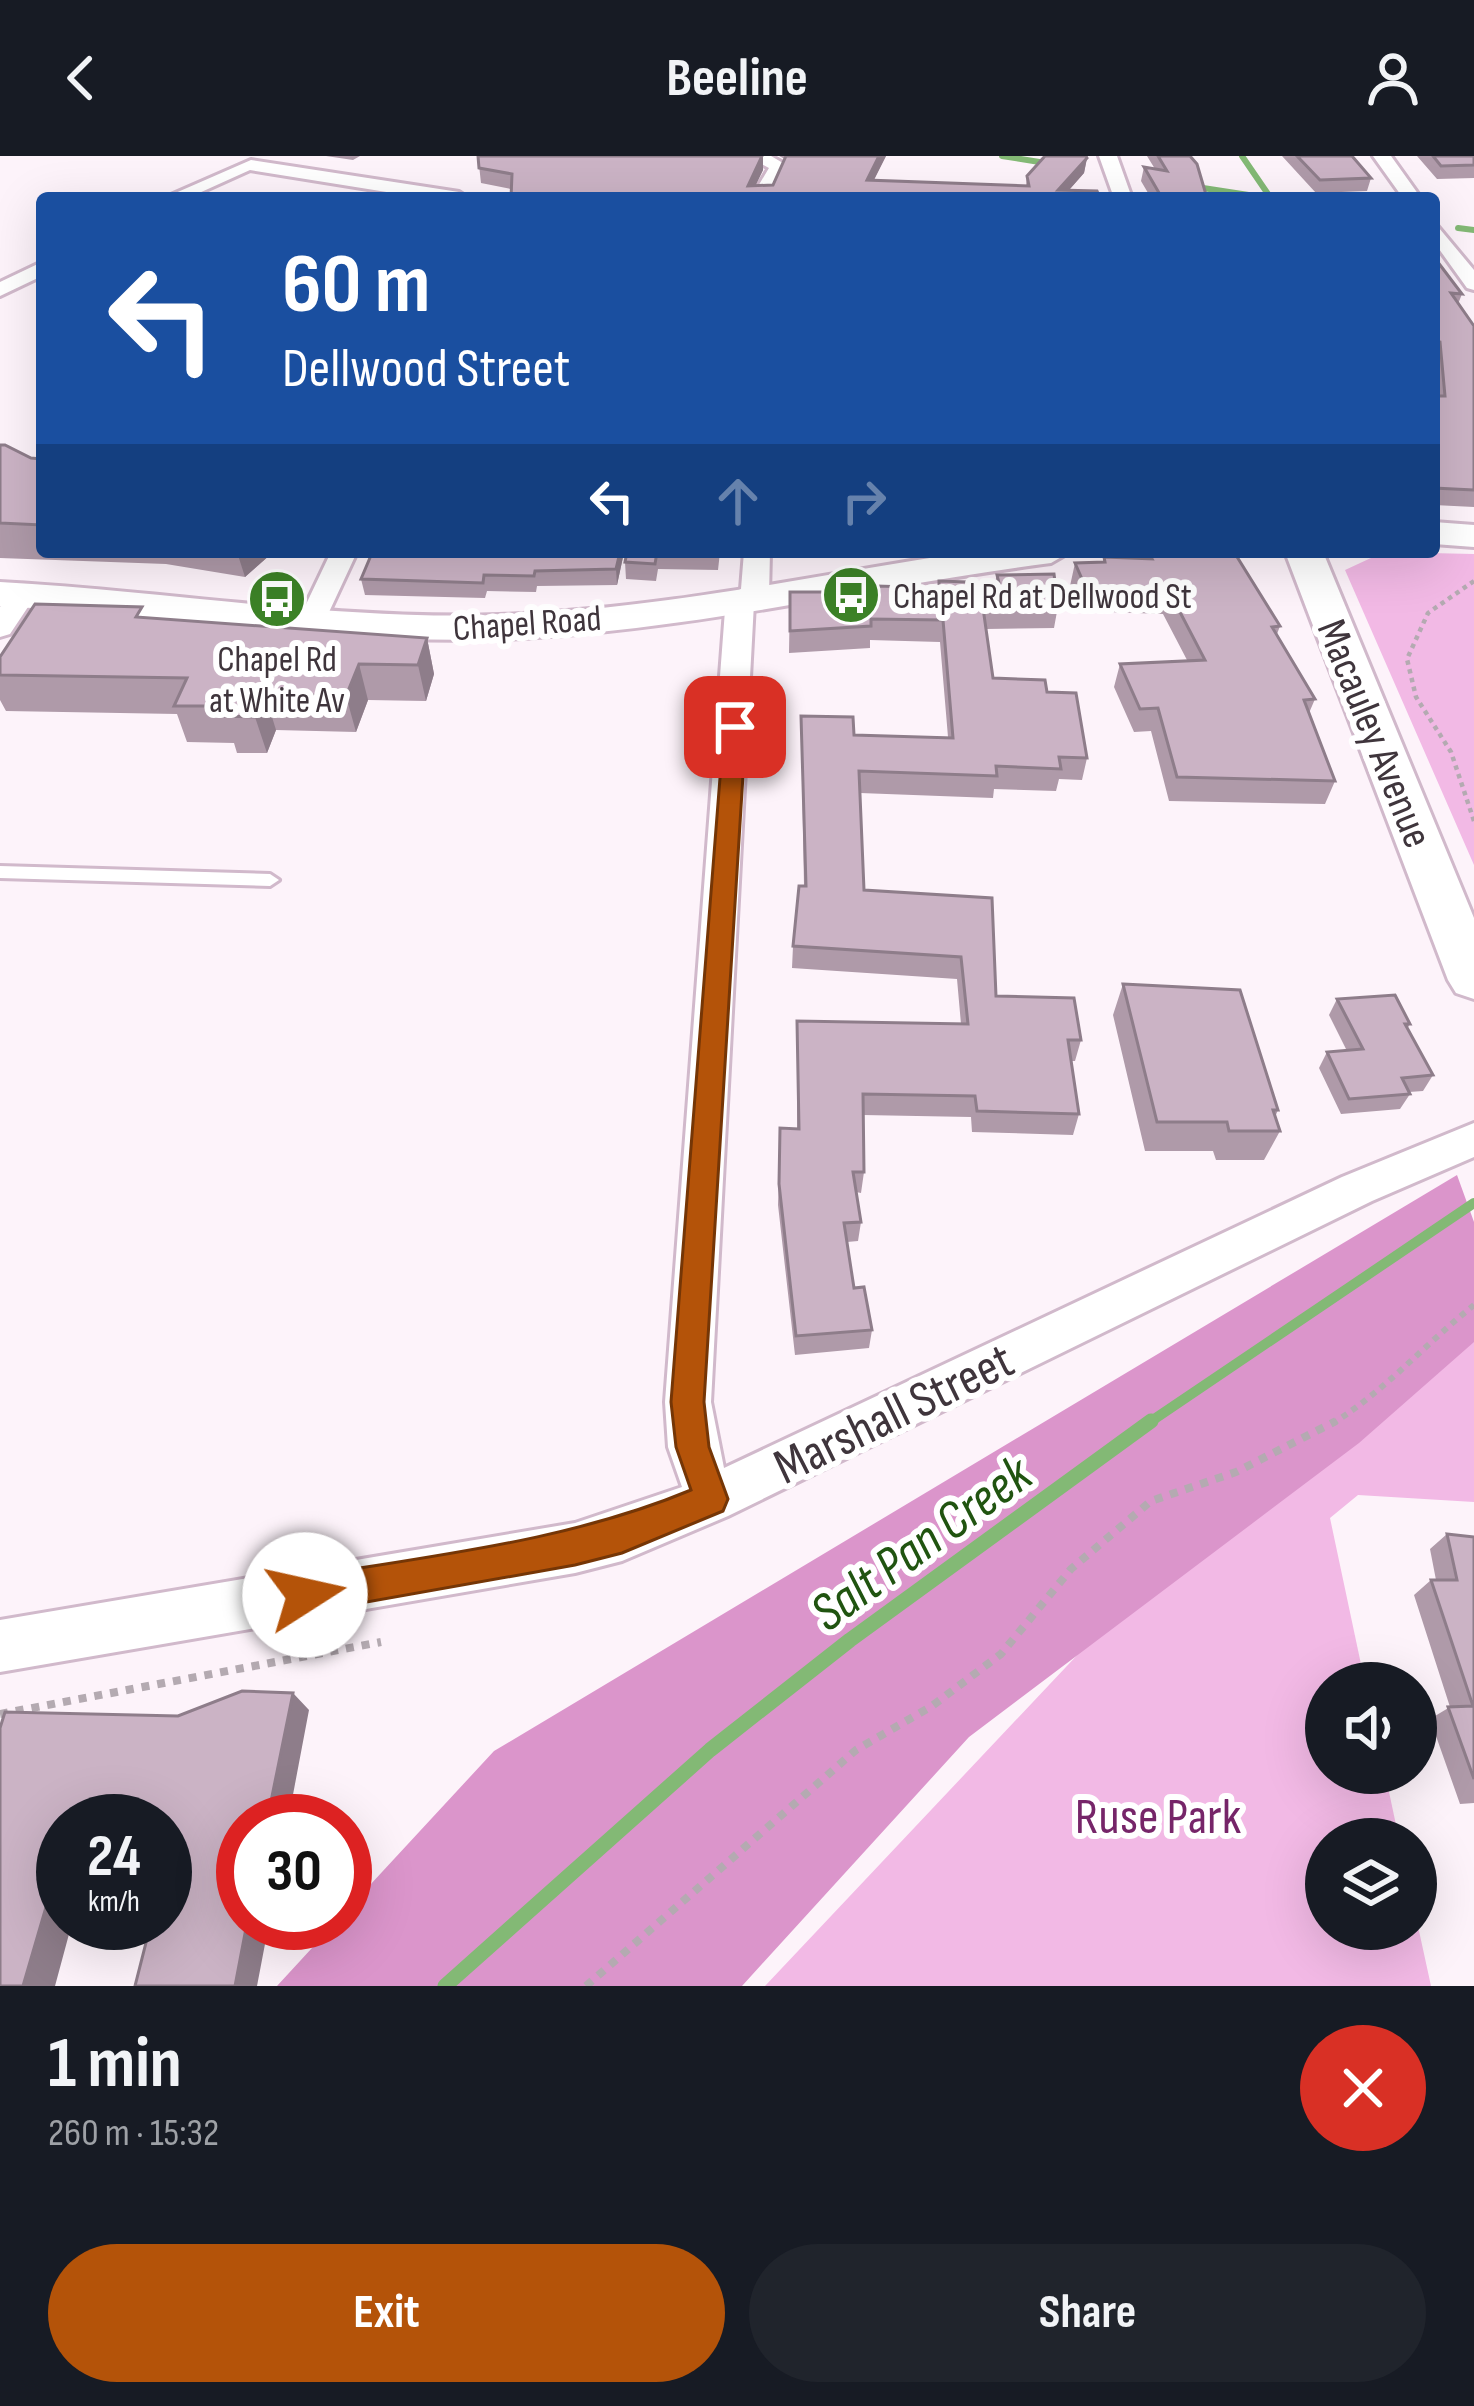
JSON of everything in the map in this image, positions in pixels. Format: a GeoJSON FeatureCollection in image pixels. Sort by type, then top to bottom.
{"type":"FeatureCollection","features":[{"type":"Feature","properties":{"kind":"main road"},"geometry":{"type":"LineString","coordinates":[[1440,533],[1474,536]]}},
{"type":"Feature","properties":{"kind":"main road","name":"Chapel Road"},"geometry":{"type":"LineString","coordinates":[[8,606],[141,600],[313,620],[423,627],[521,626],[1010,558]]}},
{"type":"Feature","properties":{"kind":"main road","name":"Macauley Avenue"},"geometry":{"type":"LineString","coordinates":[[1306,558],[1474,980]]}},
{"type":"Feature","properties":{"kind":"street"},"geometry":{"type":"LineString","coordinates":[[756,156],[779,166],[764,192]]}},
{"type":"Feature","properties":{"kind":"street"},"geometry":{"type":"LineString","coordinates":[[1108,156],[1121,192]]}},
{"type":"Feature","properties":{"kind":"street"},"geometry":{"type":"LineString","coordinates":[[1382,156],[1408,192]]}},
{"type":"Feature","properties":{"kind":"street"},"geometry":{"type":"LineString","coordinates":[[184,192],[246,159],[426,192]]}},
{"type":"Feature","properties":{"kind":"street"},"geometry":{"type":"LineString","coordinates":[[1440,237],[1474,285]]}},
{"type":"Feature","properties":{"kind":"street"},"geometry":{"type":"LineString","coordinates":[[0,290],[36,271]]}},
{"type":"Feature","properties":{"kind":"street"},"geometry":{"type":"LineString","coordinates":[[1440,280],[1474,285]]}},
{"type":"Feature","properties":{"kind":"street"},"geometry":{"type":"LineString","coordinates":[[313,620],[341,558]]}},
{"type":"Feature","properties":{"kind":"street"},"geometry":{"type":"LineString","coordinates":[[711,1499],[692,1447],[688,1402],[747,596],[756,558]]}},
{"type":"Feature","properties":{"kind":"street","name":"Marshall Street"},"geometry":{"type":"LineString","coordinates":[[0,1646],[622,1536],[711,1499],[1357,1189],[1474,1139]]}},
{"type":"Feature","properties":{"kind":"lane"},"geometry":{"type":"LineString","coordinates":[[0,872],[270,880]]}},
{"type":"Feature","properties":{"kind":"path"},"geometry":{"type":"LineString","coordinates":[[1474,581],[1424,614],[1407,658],[1411,685],[1455,759],[1464,805],[1474,821]]}},
{"type":"Feature","properties":{"kind":"path"},"geometry":{"type":"LineString","coordinates":[[586,1986],[856,1750],[932,1706],[1001,1654],[1071,1569],[1151,1501],[1236,1472],[1315,1435],[1381,1393],[1435,1336],[1474,1305]]}},
{"type":"Feature","properties":{"kind":"path"},"geometry":{"type":"LineString","coordinates":[[0,1714],[381,1642]]}},
{"type":"Feature","properties":{"kind":"green space"},"geometry":{"type":"Polygon","coordinates":[[[1474,554],[1474,865],[1345,570],[1371,558],[1474,554]]]}},
{"type":"Feature","properties":{"kind":"green space","name":"Ruse Park"},"geometry":{"type":"Polygon","coordinates":[[[1474,1323],[1474,1502],[1358,1495],[1330,1518],[1361,1662],[1305,1662],[1305,1794],[1389,1794],[1395,1818],[1305,1818],[1305,1950],[1423,1950],[1431,1986],[765,1986],[1131,1598],[1474,1323]]]}},
{"type":"Feature","properties":{"kind":"shaded area"},"geometry":{"type":"Polygon","coordinates":[[[1457,1175],[1474,1222],[1474,1342],[1359,1443],[969,1737],[742,1986],[277,1986],[310,1950],[372,1950],[372,1883],[494,1751],[1457,1175]]]}},
{"type":"Feature","properties":{"kind":"building"},"geometry":{"type":"Polygon","coordinates":[[[478,156],[762,156],[748,186],[773,185],[786,156],[879,156],[867,180],[1029,186],[1027,176],[1045,156],[1086,156],[1058,190],[1097,192],[511,192],[512,174],[479,168],[478,156]]]}},
{"type":"Feature","properties":{"kind":"building"},"geometry":{"type":"Polygon","coordinates":[[[1158,156],[1190,156],[1205,192],[1159,192],[1144,167],[1167,171],[1158,156]]]}},
{"type":"Feature","properties":{"kind":"building"},"geometry":{"type":"Polygon","coordinates":[[[1297,156],[1352,156],[1371,178],[1320,180],[1297,156]]]}},
{"type":"Feature","properties":{"kind":"building"},"geometry":{"type":"Polygon","coordinates":[[[1433,156],[1474,156],[1474,165],[1441,166],[1433,156]]]}},
{"type":"Feature","properties":{"kind":"building"},"geometry":{"type":"Polygon","coordinates":[[[1440,265],[1462,294],[1451,293],[1474,326],[1474,490],[1440,488],[1440,396],[1445,396],[1440,265]]]}},
{"type":"Feature","properties":{"kind":"building"},"geometry":{"type":"Polygon","coordinates":[[[0,445],[5,445],[36,458],[36,525],[0,523],[0,445]]]}},
{"type":"Feature","properties":{"kind":"building"},"geometry":{"type":"Polygon","coordinates":[[[370,558],[619,558],[616,569],[484,575],[483,583],[361,579],[370,558]]]}},
{"type":"Feature","properties":{"kind":"building"},"geometry":{"type":"Polygon","coordinates":[[[626,558],[656,558],[655,564],[625,562],[626,558]]]}},
{"type":"Feature","properties":{"kind":"building"},"geometry":{"type":"Polygon","coordinates":[[[1238,558],[1280,626],[1272,627],[1315,699],[1304,700],[1335,781],[1177,777],[1158,708],[1140,709],[1120,664],[1205,660],[1169,591],[1086,588],[1075,563],[1238,558]]]}},
{"type":"Feature","properties":{"kind":"building"},"geometry":{"type":"Polygon","coordinates":[[[1054,574],[1058,606],[983,608],[993,678],[1045,680],[1047,692],[1076,693],[1087,758],[1059,757],[1061,769],[996,766],[997,776],[859,771],[864,890],[992,898],[996,996],[1074,998],[1081,1040],[1068,1040],[1079,1114],[977,1111],[975,1096],[863,1094],[864,1172],[853,1172],[861,1222],[844,1223],[854,1288],[864,1287],[872,1330],[796,1336],[779,1184],[780,1128],[799,1129],[797,1021],[968,1024],[961,957],[793,946],[799,886],[806,886],[801,716],[853,717],[854,735],[953,738],[943,620],[871,619],[871,626],[790,631],[790,592],[879,592],[878,586],[939,588],[939,581],[999,583],[997,575],[1054,574]]]}},
{"type":"Feature","properties":{"kind":"building"},"geometry":{"type":"Polygon","coordinates":[[[35,604],[142,607],[136,617],[427,638],[418,665],[359,664],[346,696],[265,694],[255,717],[224,716],[229,706],[174,706],[187,678],[0,675],[0,657],[35,604]]]}},
{"type":"Feature","properties":{"kind":"building"},"geometry":{"type":"Polygon","coordinates":[[[1123,984],[1240,990],[1278,1110],[1273,1110],[1280,1131],[1229,1131],[1227,1122],[1157,1122],[1123,984]]]}},
{"type":"Feature","properties":{"kind":"building"},"geometry":{"type":"Polygon","coordinates":[[[1395,995],[1433,1075],[1402,1078],[1410,1094],[1349,1099],[1327,1052],[1363,1049],[1337,999],[1395,995]]]}},
{"type":"Feature","properties":{"kind":"building"},"geometry":{"type":"Polygon","coordinates":[[[1447,1534],[1474,1537],[1474,1779],[1448,1707],[1473,1706],[1431,1580],[1457,1580],[1447,1534]]]}},
{"type":"Feature","properties":{"kind":"building"},"geometry":{"type":"Polygon","coordinates":[[[242,1691],[293,1693],[272,1794],[216,1794],[216,1950],[242,1950],[235,1986],[135,1986],[144,1950],[192,1950],[192,1794],[36,1794],[36,1941],[23,1986],[0,1986],[0,1728],[5,1712],[178,1716],[242,1691]]]}},
{"type":"Feature","properties":{"kind":"waterway"},"geometry":{"type":"LineString","coordinates":[[1002,156],[1052,164]]}},
{"type":"Feature","properties":{"kind":"waterway"},"geometry":{"type":"LineString","coordinates":[[1242,156],[1267,192]]}},
{"type":"Feature","properties":{"kind":"waterway"},"geometry":{"type":"LineString","coordinates":[[1190,186],[1229,192]]}},
{"type":"Feature","properties":{"kind":"waterway"},"geometry":{"type":"LineString","coordinates":[[1458,228],[1474,230]]}},
{"type":"Feature","properties":{"kind":"waterway","name":"Salt Pan Creek"},"geometry":{"type":"LineString","coordinates":[[1147,1424],[1474,1203]]}},
{"type":"Feature","properties":{"kind":"waterway","name":"Salt Pan Creek"},"geometry":{"type":"LineString","coordinates":[[445,1986],[710,1750],[850,1640],[1151,1421]]}},
{"type":"Feature","properties":{"kind":"place","name":"Chapel Rd at Dellwood St"},"geometry":{"type":"Point","coordinates":[851,595]}},
{"type":"Feature","properties":{"kind":"place","name":"Chapel Rd at White Av"},"geometry":{"type":"Point","coordinates":[277,599]}},
{"type":"Feature","properties":{"kind":"route"},"geometry":{"type":"LineString","coordinates":[[305,1595],[622,1536],[711,1499],[692,1447],[688,1402],[735,727]]}}]}
